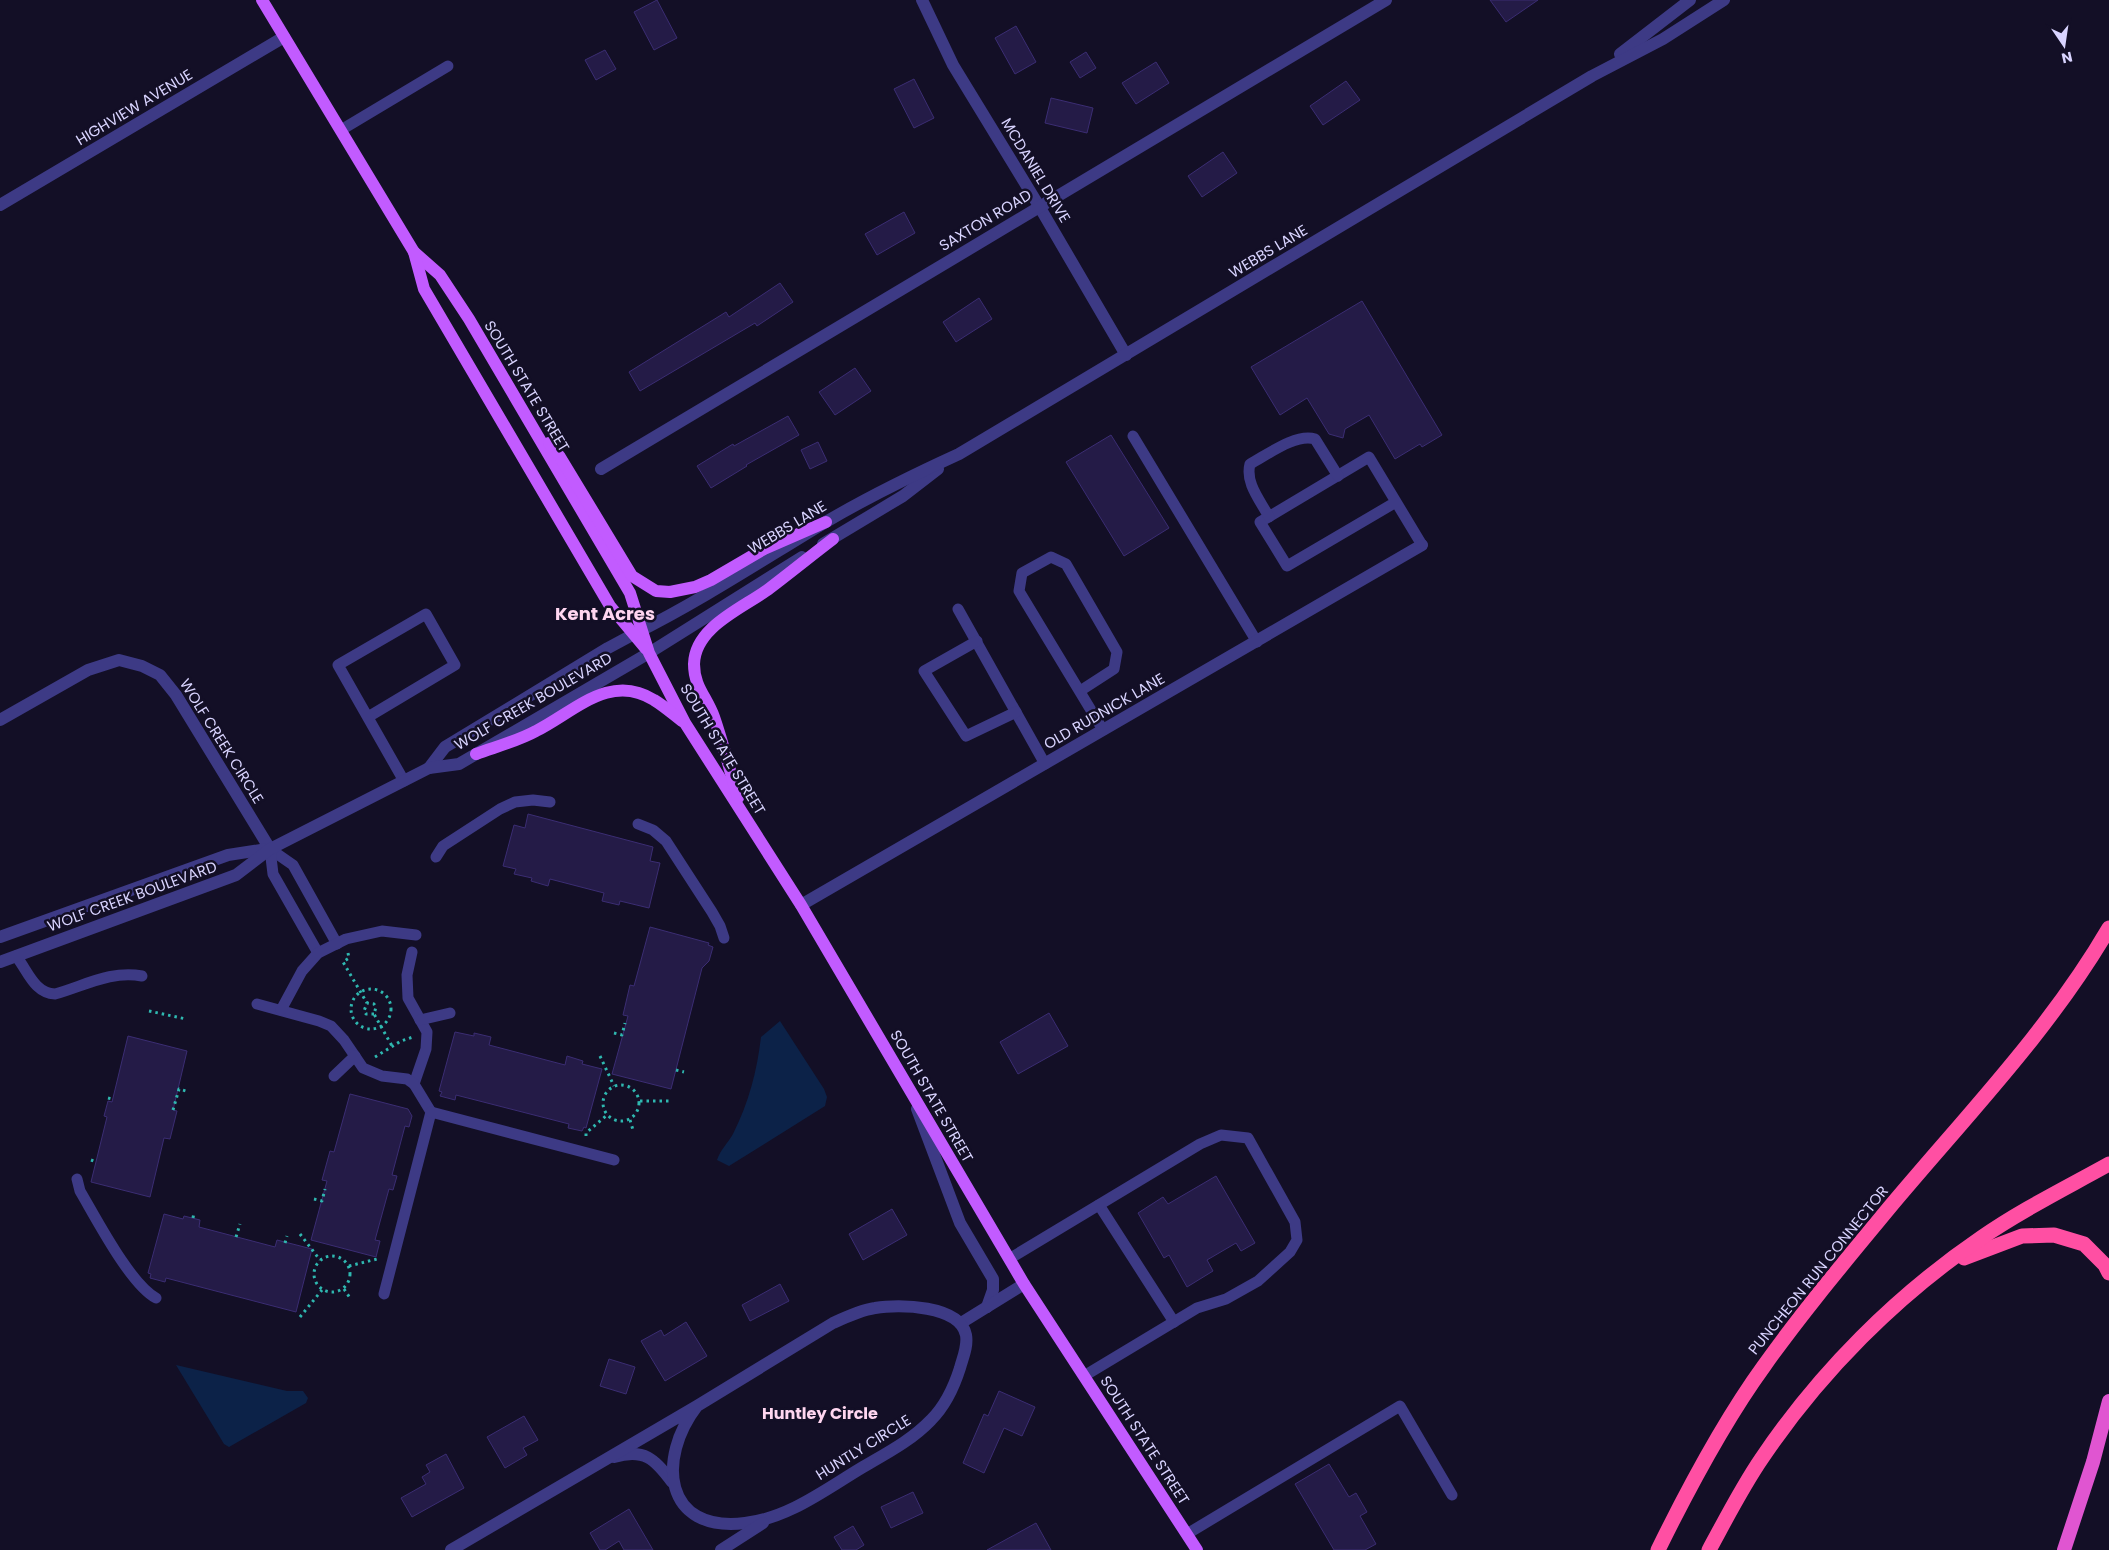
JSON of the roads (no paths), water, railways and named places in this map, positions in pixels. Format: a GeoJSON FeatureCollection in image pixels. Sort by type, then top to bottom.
{"type":"FeatureCollection","features":[{"type":"Feature","properties":{"kind":"highway","name":"PUNCHEON RUN CONNECTOR"},"geometry":{"type":"LineString","coordinates":[[1658,1550],[1728,1422],[1763,1367],[1811,1304],[2037,1034],[2089,962],[2109,928]]}},
{"type":"Feature","properties":{"kind":"highway"},"geometry":{"type":"LineString","coordinates":[[1709,1550],[1761,1459],[1789,1420],[1856,1344],[1914,1288],[1981,1238],[2021,1212],[2109,1164]]}},
{"type":"Feature","properties":{"kind":"highway"},"geometry":{"type":"LineString","coordinates":[[1940,1268],[1989,1247],[2022,1236],[2054,1235],[2084,1244],[2105,1265],[2109,1273]]}},
{"type":"Feature","properties":{"kind":"highway"},"geometry":{"type":"LineString","coordinates":[[2064,1550],[2093,1462],[2109,1401]]}},
{"type":"Feature","properties":{"kind":"main road","name":"SOUTH STATE STREET"},"geometry":{"type":"LineString","coordinates":[[262,0],[414,252],[424,289],[610,606],[638,632]]}},
{"type":"Feature","properties":{"kind":"main road","name":"SOUTH STATE STREET"},"geometry":{"type":"LineString","coordinates":[[414,252],[440,275],[469,319],[630,593],[638,632],[685,723],[801,905],[1024,1284],[1197,1550]]}},
{"type":"Feature","properties":{"kind":"main road"},"geometry":{"type":"LineString","coordinates":[[518,404],[560,457],[632,576],[656,591],[670,592],[695,587],[711,580],[764,549],[826,522]]}},
{"type":"Feature","properties":{"kind":"main road"},"geometry":{"type":"LineString","coordinates":[[743,814],[713,715],[697,686],[694,664],[696,653],[703,640],[721,620],[768,590],[833,539]]}},
{"type":"Feature","properties":{"kind":"main road"},"geometry":{"type":"LineString","coordinates":[[476,754],[536,732],[604,692],[629,691],[644,694],[685,723]]}},
{"type":"Feature","properties":{"kind":"street","name":"MCDANIEL DRIVE"},"geometry":{"type":"LineString","coordinates":[[922,0],[953,65],[1039,206],[1126,355]]}},
{"type":"Feature","properties":{"kind":"street","name":"SAXTON ROAD"},"geometry":{"type":"LineString","coordinates":[[601,469],[1386,0]]}},
{"type":"Feature","properties":{"kind":"street","name":"WEBBS LANE"},"geometry":{"type":"LineString","coordinates":[[1592,76],[1690,0]]}},
{"type":"Feature","properties":{"kind":"street","name":"WEBBS LANE"},"geometry":{"type":"LineString","coordinates":[[638,632],[677,612],[826,522],[898,482],[959,454],[1592,76],[1663,39],[1724,0]]}},
{"type":"Feature","properties":{"kind":"street","name":"HIGHVIEW AVENUE"},"geometry":{"type":"LineString","coordinates":[[0,205],[284,37]]}},
{"type":"Feature","properties":{"kind":"street","name":"WEBBS LANE"},"geometry":{"type":"LineString","coordinates":[[649,653],[903,496],[959,454]]}},
{"type":"Feature","properties":{"kind":"street","name":"OLD RUDNICK LANE"},"geometry":{"type":"LineString","coordinates":[[801,905],[1422,545]]}},
{"type":"Feature","properties":{"kind":"street","name":"WOLF CREEK BOULEVARD"},"geometry":{"type":"LineString","coordinates":[[429,768],[445,747],[608,648],[638,632]]}},
{"type":"Feature","properties":{"kind":"street","name":"WOLF CREEK BOULEVARD"},"geometry":{"type":"LineString","coordinates":[[0,962],[236,875],[270,849],[404,780],[429,768],[459,764],[649,653]]}},
{"type":"Feature","properties":{"kind":"street","name":"WOLF CREEK CIRCLE"},"geometry":{"type":"LineString","coordinates":[[0,720],[88,670],[119,660],[142,666],[160,675],[176,696],[270,849]]}},
{"type":"Feature","properties":{"kind":"street","name":"WOLF CREEK BOULEVARD"},"geometry":{"type":"LineString","coordinates":[[1,934],[228,855],[270,849]]}},
{"type":"Feature","properties":{"kind":"street"},"geometry":{"type":"LineString","coordinates":[[1,934],[16,956]]}},
{"type":"Feature","properties":{"kind":"street"},"geometry":{"type":"LineString","coordinates":[[910,1090],[960,1223],[993,1280],[993,1290],[986,1307]]}},
{"type":"Feature","properties":{"kind":"street"},"geometry":{"type":"LineString","coordinates":[[961,1323],[1024,1284]]}},
{"type":"Feature","properties":{"kind":"street","name":"HUNTLY CIRCLE"},"geometry":{"type":"LineString","coordinates":[[451,1550],[598,1462],[697,1406],[833,1323],[852,1314],[874,1308],[898,1306],[925,1308],[944,1313],[961,1323],[966,1334],[966,1346],[956,1382],[941,1410],[931,1421],[916,1435],[793,1509],[768,1519],[743,1524],[706,1520],[691,1511],[678,1497],[672,1482],[660,1465],[642,1454],[627,1453],[598,1462]]}},
{"type":"Feature","properties":{"kind":"street","name":"HUNTLY CIRCLE"},"geometry":{"type":"LineString","coordinates":[[672,1482],[676,1445],[687,1418],[697,1406]]}},
{"type":"Feature","properties":{"kind":"street","name":"HUNTLY CIRCLE"},"geometry":{"type":"LineString","coordinates":[[721,1550],[768,1519]]}},
{"type":"Feature","properties":{"kind":"lane"},"geometry":{"type":"LineString","coordinates":[[340,130],[448,66]]}},
{"type":"Feature","properties":{"kind":"lane"},"geometry":{"type":"LineString","coordinates":[[1133,436],[1257,642]]}},
{"type":"Feature","properties":{"kind":"lane"},"geometry":{"type":"LineString","coordinates":[[1269,517],[1250,482],[1248,473],[1250,464],[1297,439],[1307,437],[1315,439],[1338,476]]}},
{"type":"Feature","properties":{"kind":"lane"},"geometry":{"type":"LineString","coordinates":[[1396,502],[1287,566],[1260,522],[1369,457],[1422,545]]}},
{"type":"Feature","properties":{"kind":"lane"},"geometry":{"type":"LineString","coordinates":[[1080,691],[1114,669],[1117,652],[1066,564],[1051,557],[1022,573],[1019,591],[1103,730]]}},
{"type":"Feature","properties":{"kind":"lane"},"geometry":{"type":"LineString","coordinates":[[958,609],[1045,764]]}},
{"type":"Feature","properties":{"kind":"lane"},"geometry":{"type":"LineString","coordinates":[[368,717],[455,665],[426,614],[338,665],[404,780]]}},
{"type":"Feature","properties":{"kind":"lane"},"geometry":{"type":"LineString","coordinates":[[977,641],[924,671],[966,736],[1016,712]]}},
{"type":"Feature","properties":{"kind":"lane"},"geometry":{"type":"LineString","coordinates":[[436,857],[444,846],[500,809],[515,802],[532,800],[550,802]]}},
{"type":"Feature","properties":{"kind":"lane"},"geometry":{"type":"LineString","coordinates":[[638,824],[653,830],[666,841],[712,912],[724,938]]}},
{"type":"Feature","properties":{"kind":"lane"},"geometry":{"type":"LineString","coordinates":[[270,849],[293,864],[337,944]]}},
{"type":"Feature","properties":{"kind":"lane"},"geometry":{"type":"LineString","coordinates":[[270,849],[273,874],[318,953]]}},
{"type":"Feature","properties":{"kind":"lane"},"geometry":{"type":"LineString","coordinates":[[282,1010],[302,971],[318,953],[346,940],[382,931],[416,936]]}},
{"type":"Feature","properties":{"kind":"lane"},"geometry":{"type":"LineString","coordinates":[[412,952],[407,975],[408,998],[427,1032],[426,1048],[414,1084]]}},
{"type":"Feature","properties":{"kind":"lane"},"geometry":{"type":"LineString","coordinates":[[16,956],[26,968],[34,984],[46,994],[55,994],[112,976],[130,973],[142,976]]}},
{"type":"Feature","properties":{"kind":"lane"},"geometry":{"type":"LineString","coordinates":[[257,1004],[319,1020],[331,1026],[363,1068],[382,1076],[407,1079],[414,1084],[431,1112],[614,1160]]}},
{"type":"Feature","properties":{"kind":"lane"},"geometry":{"type":"LineString","coordinates":[[420,1020],[450,1013]]}},
{"type":"Feature","properties":{"kind":"lane"},"geometry":{"type":"LineString","coordinates":[[334,1076],[355,1056]]}},
{"type":"Feature","properties":{"kind":"lane"},"geometry":{"type":"LineString","coordinates":[[384,1294],[431,1112]]}},
{"type":"Feature","properties":{"kind":"lane"},"geometry":{"type":"LineString","coordinates":[[1009,1259],[1207,1141],[1221,1135],[1248,1138],[1295,1222],[1297,1240],[1290,1252],[1258,1281],[1226,1299],[1197,1308],[1084,1376]]}},
{"type":"Feature","properties":{"kind":"lane"},"geometry":{"type":"LineString","coordinates":[[77,1179],[80,1191],[134,1280],[147,1293],[156,1298]]}},
{"type":"Feature","properties":{"kind":"lane"},"geometry":{"type":"LineString","coordinates":[[1099,1205],[1174,1322]]}},
{"type":"Feature","properties":{"kind":"lane"},"geometry":{"type":"LineString","coordinates":[[1187,1534],[1400,1406],[1452,1495]]}},
{"type":"Feature","properties":{"kind":"water"},"geometry":{"type":"Polygon","coordinates":[[[780,1021],[824,1089],[827,1097],[825,1106],[729,1166],[717,1160],[739,1122],[748,1098],[755,1074],[761,1037],[780,1021]]]}},
{"type":"Feature","properties":{"kind":"water"},"geometry":{"type":"Polygon","coordinates":[[[176,1365],[287,1391],[303,1391],[308,1398],[306,1403],[229,1447],[224,1444],[176,1365]]]}},
{"type":"Feature","properties":{"kind":"district","name":"Kent Acres"},"geometry":{"type":"Point","coordinates":[605,613]}},
{"type":"Feature","properties":{"kind":"district","name":"Huntley Circle"},"geometry":{"type":"Point","coordinates":[820,1413]}}]}
